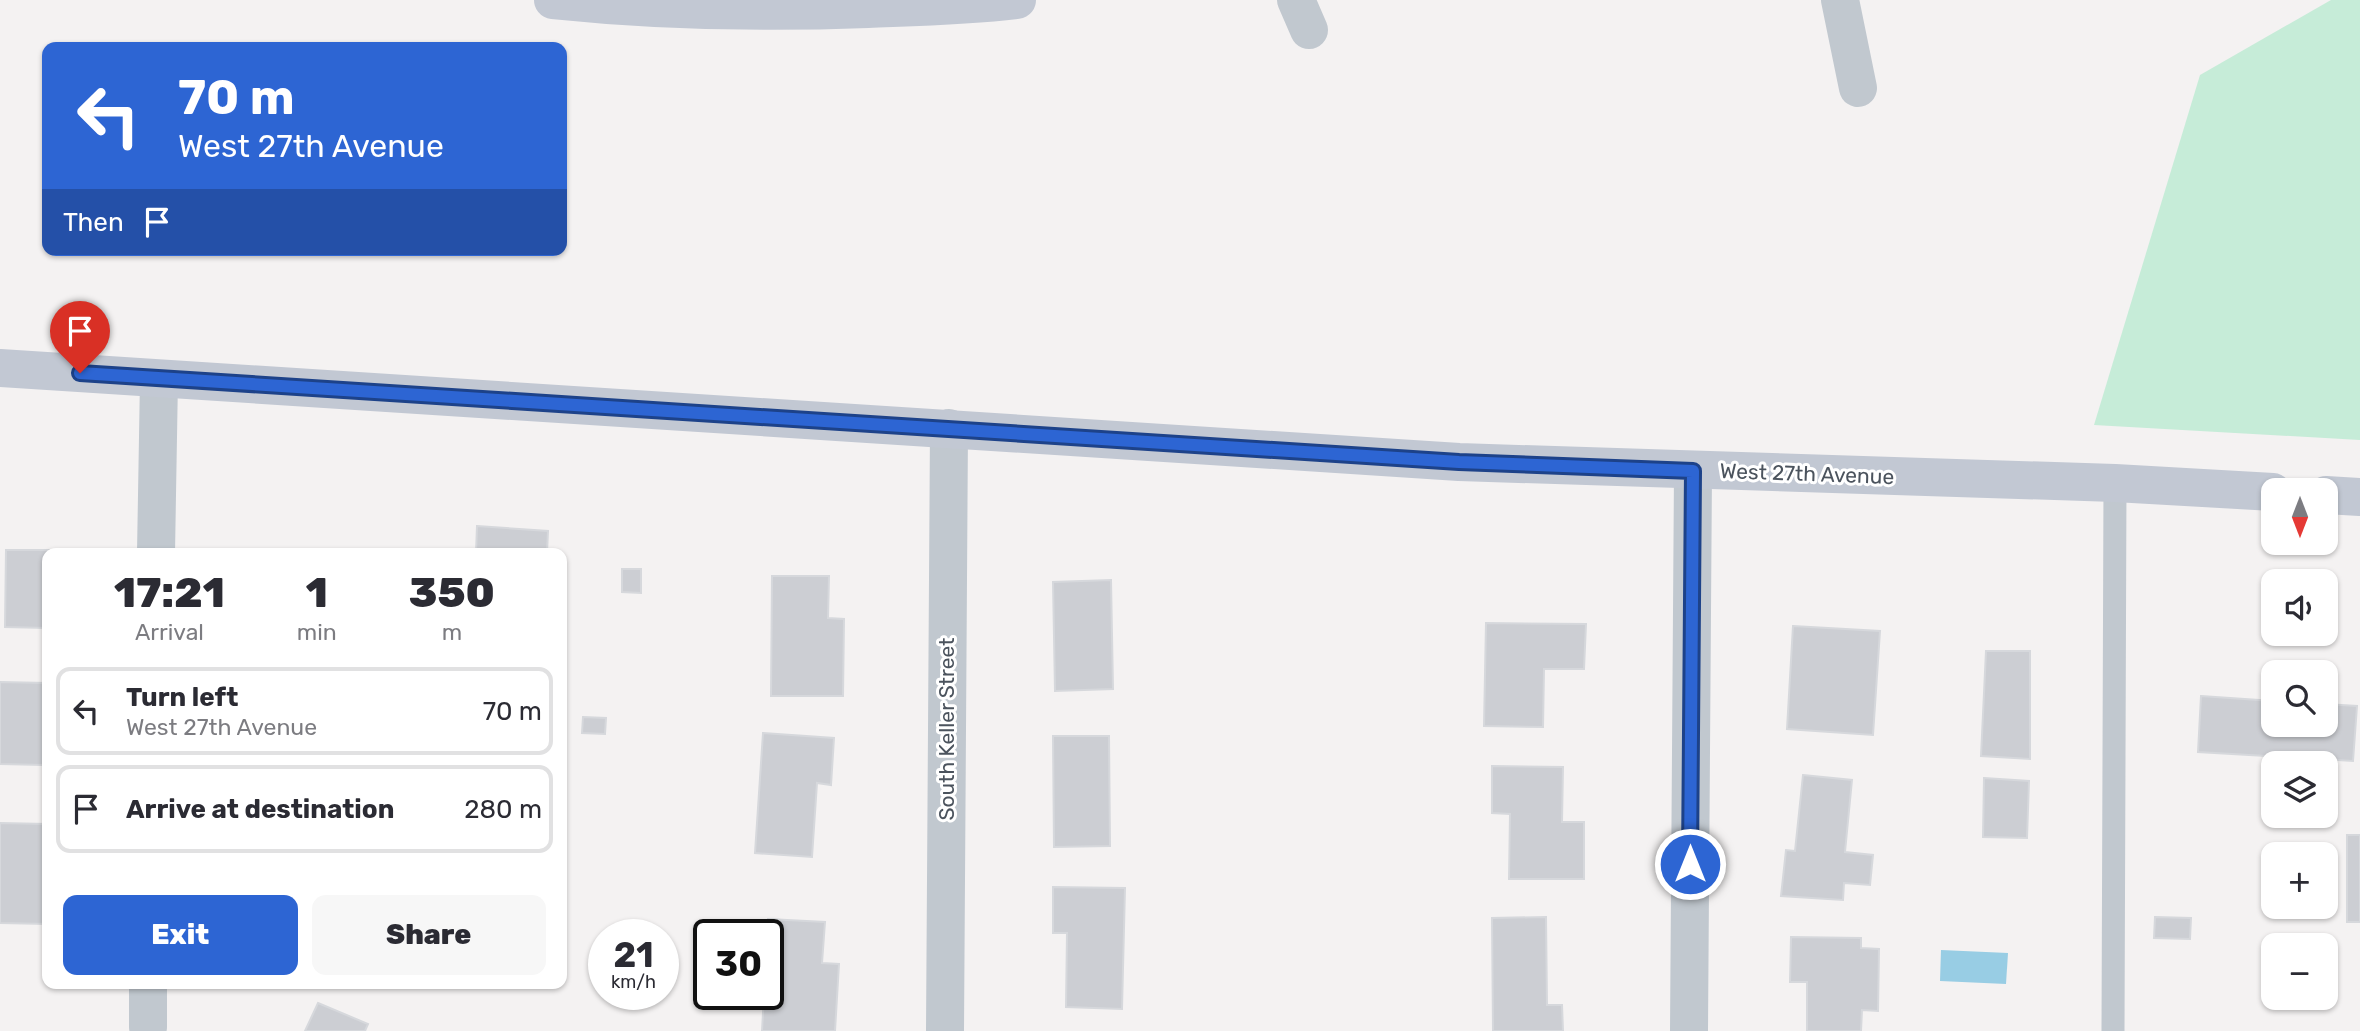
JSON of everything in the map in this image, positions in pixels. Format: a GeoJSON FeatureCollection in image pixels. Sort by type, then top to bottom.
{"type":"FeatureCollection","features":[{"type":"Feature","properties":{"kind":"main road"},"geometry":{"type":"LineString","coordinates":[[553,0],[634,8],[723,12],[972,6],[1017,0]]}},
{"type":"Feature","properties":{"kind":"main road","name":"West 27th Avenue"},"geometry":{"type":"LineString","coordinates":[[0,368],[1459,462],[2115,483],[2261,491]]}},
{"type":"Feature","properties":{"kind":"main road"},"geometry":{"type":"LineString","coordinates":[[2338,496],[2360,497]]}},
{"type":"Feature","properties":{"kind":"street"},"geometry":{"type":"LineString","coordinates":[[1840,0],[1858,88]]}},
{"type":"Feature","properties":{"kind":"street"},"geometry":{"type":"LineString","coordinates":[[156,548],[159,379]]}},
{"type":"Feature","properties":{"kind":"street","name":"South Keller Street"},"geometry":{"type":"LineString","coordinates":[[945,1031],[949,428]]}},
{"type":"Feature","properties":{"kind":"street"},"geometry":{"type":"LineString","coordinates":[[1689,1031],[1693,471]]}},
{"type":"Feature","properties":{"kind":"street"},"geometry":{"type":"LineString","coordinates":[[148,1027],[149,989]]}},
{"type":"Feature","properties":{"kind":"lane"},"geometry":{"type":"LineString","coordinates":[[2113,1031],[2115,483]]}},
{"type":"Feature","properties":{"kind":"green space"},"geometry":{"type":"Polygon","coordinates":[[[2331,0],[2360,0],[2360,440],[2094,425],[2200,75],[2331,0]]]}},
{"type":"Feature","properties":{"kind":"water"},"geometry":{"type":"Polygon","coordinates":[[[1941,950],[2008,953],[2006,984],[1940,981],[1941,950]]]}},
{"type":"Feature","properties":{"kind":"building"},"geometry":{"type":"Polygon","coordinates":[[[477,526],[548,531],[547,548],[476,548],[477,526]]]}},
{"type":"Feature","properties":{"kind":"building"},"geometry":{"type":"Polygon","coordinates":[[[6,550],[42,550],[42,628],[5,627],[6,550]]]}},
{"type":"Feature","properties":{"kind":"building"},"geometry":{"type":"Polygon","coordinates":[[[622,569],[641,569],[641,593],[622,592],[622,569]]]}},
{"type":"Feature","properties":{"kind":"building"},"geometry":{"type":"Polygon","coordinates":[[[772,576],[829,576],[828,618],[844,619],[843,696],[771,696],[772,576]]]}},
{"type":"Feature","properties":{"kind":"building"},"geometry":{"type":"Polygon","coordinates":[[[1111,580],[1113,689],[1055,691],[1053,582],[1111,580]]]}},
{"type":"Feature","properties":{"kind":"building"},"geometry":{"type":"Polygon","coordinates":[[[1486,623],[1586,624],[1584,669],[1544,669],[1543,727],[1484,726],[1486,623]]]}},
{"type":"Feature","properties":{"kind":"building"},"geometry":{"type":"Polygon","coordinates":[[[1793,626],[1880,631],[1873,735],[1787,729],[1793,626]]]}},
{"type":"Feature","properties":{"kind":"building"},"geometry":{"type":"Polygon","coordinates":[[[1986,651],[2030,651],[2030,759],[1981,756],[1986,651]]]}},
{"type":"Feature","properties":{"kind":"building"},"geometry":{"type":"Polygon","coordinates":[[[0,682],[42,683],[42,765],[0,764],[0,682]]]}},
{"type":"Feature","properties":{"kind":"building"},"geometry":{"type":"Polygon","coordinates":[[[2201,696],[2261,700],[2261,737],[2338,737],[2338,705],[2357,706],[2353,761],[2338,760],[2338,751],[2261,751],[2261,756],[2198,752],[2201,696]]]}},
{"type":"Feature","properties":{"kind":"building"},"geometry":{"type":"Polygon","coordinates":[[[583,717],[606,718],[605,734],[582,733],[583,717]]]}},
{"type":"Feature","properties":{"kind":"building"},"geometry":{"type":"Polygon","coordinates":[[[763,733],[834,738],[831,785],[817,783],[812,857],[755,853],[763,733]]]}},
{"type":"Feature","properties":{"kind":"building"},"geometry":{"type":"Polygon","coordinates":[[[1053,736],[1109,736],[1110,846],[1054,847],[1053,736]]]}},
{"type":"Feature","properties":{"kind":"building"},"geometry":{"type":"Polygon","coordinates":[[[1492,766],[1563,767],[1562,822],[1584,822],[1584,879],[1509,879],[1510,814],[1492,813],[1492,766]]]}},
{"type":"Feature","properties":{"kind":"building"},"geometry":{"type":"Polygon","coordinates":[[[1803,775],[1852,780],[1845,852],[1873,855],[1870,885],[1844,883],[1843,900],[1781,896],[1786,850],[1795,851],[1803,775]]]}},
{"type":"Feature","properties":{"kind":"building"},"geometry":{"type":"Polygon","coordinates":[[[1984,778],[2029,781],[2027,838],[1983,837],[1984,778]]]}},
{"type":"Feature","properties":{"kind":"building"},"geometry":{"type":"Polygon","coordinates":[[[0,823],[42,824],[42,924],[0,923],[0,823]]]}},
{"type":"Feature","properties":{"kind":"building"},"geometry":{"type":"Polygon","coordinates":[[[2347,835],[2360,835],[2360,922],[2347,922],[2347,835]]]}},
{"type":"Feature","properties":{"kind":"building"},"geometry":{"type":"Polygon","coordinates":[[[1053,887],[1125,888],[1122,1009],[1066,1007],[1067,933],[1053,933],[1053,887]]]}},
{"type":"Feature","properties":{"kind":"building"},"geometry":{"type":"Polygon","coordinates":[[[1546,917],[1547,1005],[1562,1005],[1563,1031],[1493,1031],[1492,918],[1546,917]]]}},
{"type":"Feature","properties":{"kind":"building"},"geometry":{"type":"Polygon","coordinates":[[[2155,917],[2191,918],[2190,939],[2154,938],[2155,917]]]}},
{"type":"Feature","properties":{"kind":"building"},"geometry":{"type":"Polygon","coordinates":[[[784,920],[825,922],[822,963],[839,964],[835,1031],[762,1031],[763,1010],[784,1010],[784,920]]]}},
{"type":"Feature","properties":{"kind":"building"},"geometry":{"type":"Polygon","coordinates":[[[1791,937],[1861,938],[1861,948],[1879,949],[1878,1011],[1862,1010],[1861,1031],[1807,1031],[1807,982],[1790,982],[1791,937]]]}},
{"type":"Feature","properties":{"kind":"building"},"geometry":{"type":"Polygon","coordinates":[[[318,1003],[368,1024],[365,1031],[305,1031],[318,1003]]]}},
{"type":"Feature","properties":{"kind":"route"},"geometry":{"type":"LineString","coordinates":[[80,373],[1459,462],[1693,471],[1690,864]]}}]}
